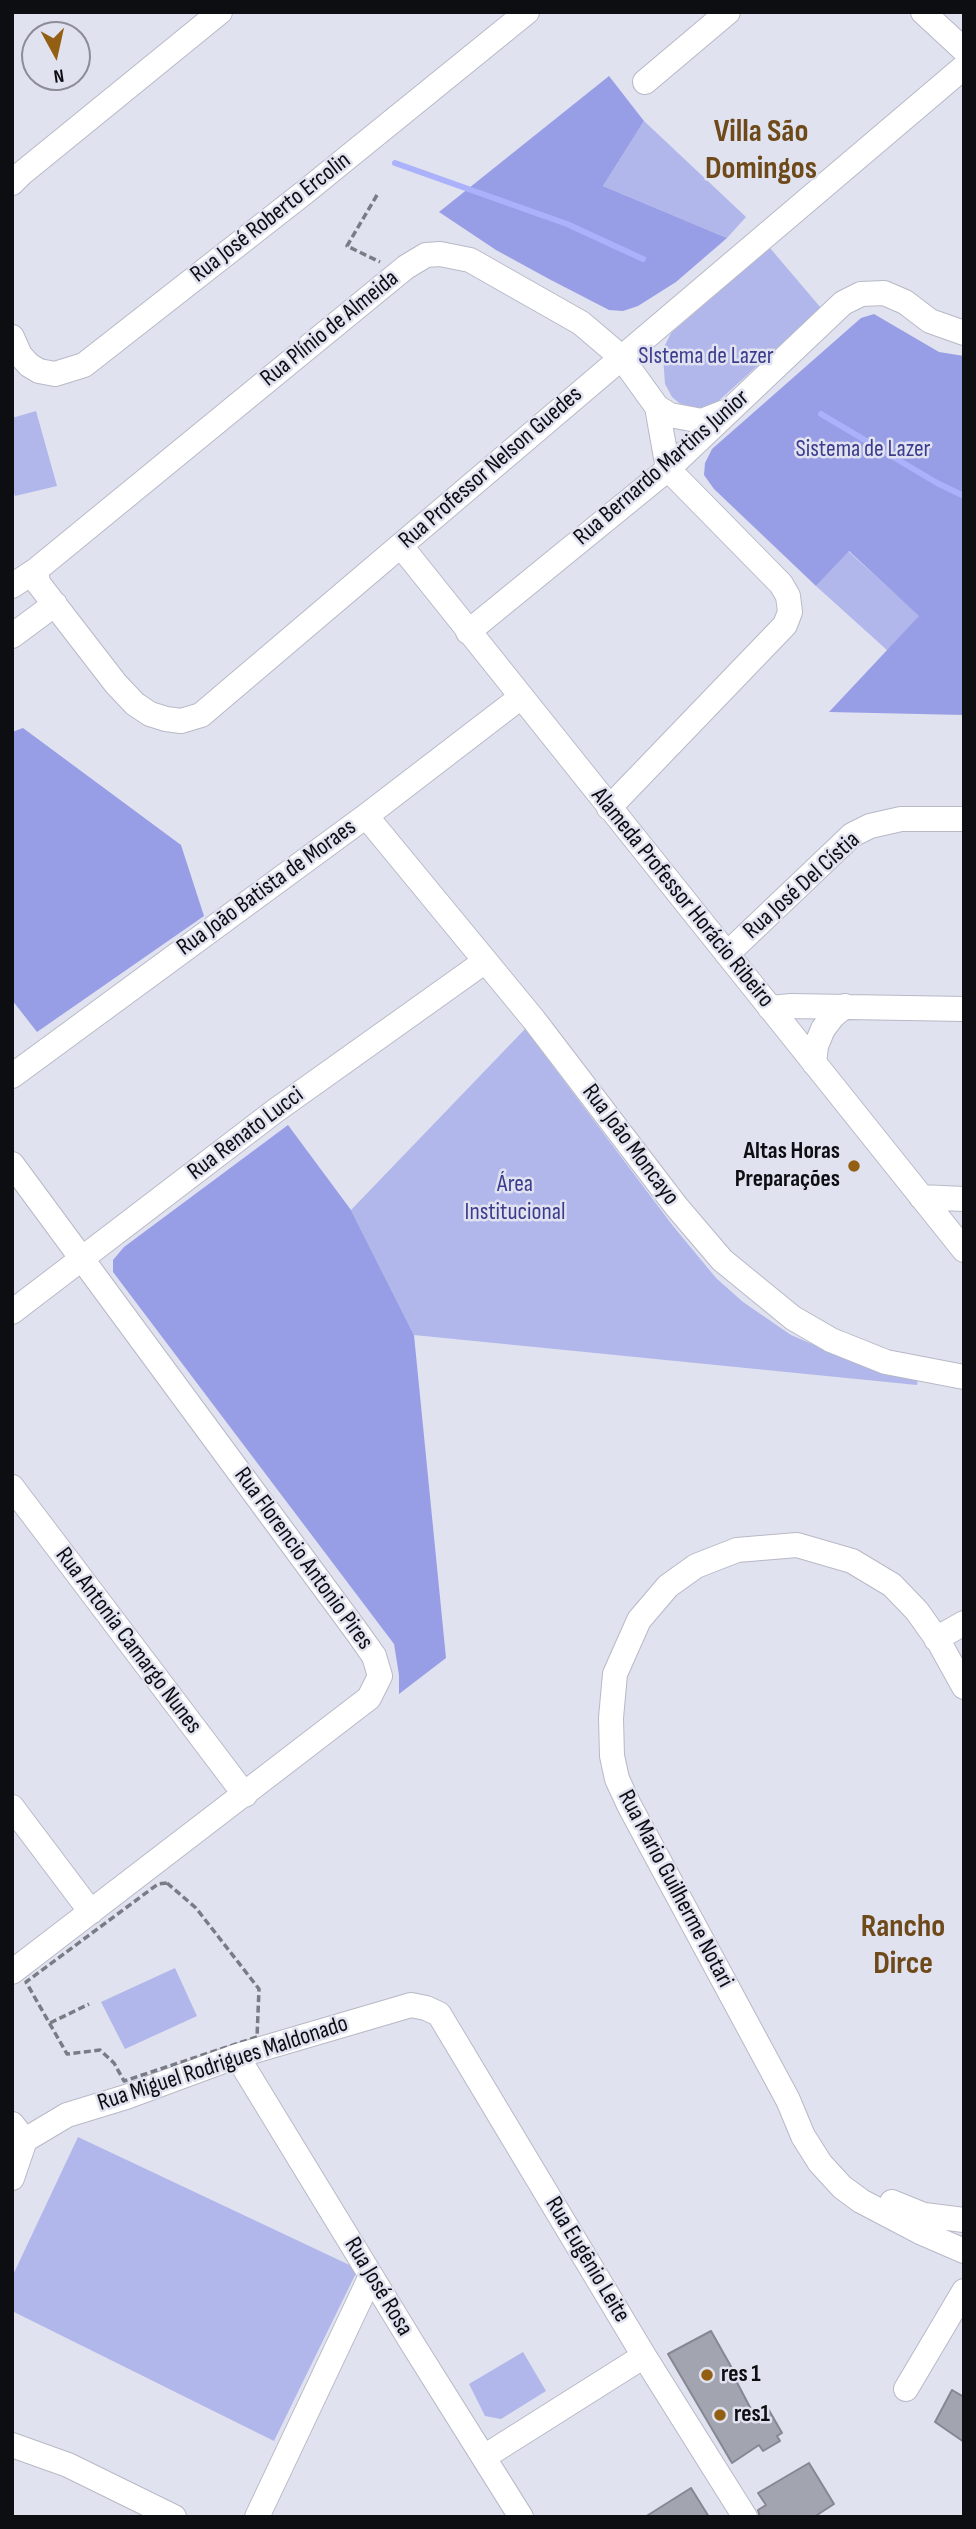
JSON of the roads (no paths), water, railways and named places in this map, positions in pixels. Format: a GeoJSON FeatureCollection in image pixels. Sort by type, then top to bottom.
{"type":"FeatureCollection","features":[{"type":"Feature","properties":{"kind":"street"},"geometry":{"type":"LineString","coordinates":[[15,177],[220,12]]}},
{"type":"Feature","properties":{"kind":"street","name":"Rua José Roberto Ercolin"},"geometry":{"type":"LineString","coordinates":[[12,337],[20,355],[39,371],[55,374],[84,365],[305,192],[527,12]]}},
{"type":"Feature","properties":{"kind":"street"},"geometry":{"type":"LineString","coordinates":[[645,82],[728,12]]}},
{"type":"Feature","properties":{"kind":"street"},"geometry":{"type":"LineString","coordinates":[[923,12],[964,50]]}},
{"type":"Feature","properties":{"kind":"street","name":"Rua Professor Nelson Guedes"},"geometry":{"type":"LineString","coordinates":[[44,588],[116,684],[135,704],[150,714],[181,721],[201,715],[964,67]]}},
{"type":"Feature","properties":{"kind":"street","name":"Rua Plínio de Almeida"},"geometry":{"type":"LineString","coordinates":[[12,620],[44,588],[400,272],[426,256],[440,254],[470,260],[581,323],[621,358],[657,407],[668,468]]}},
{"type":"Feature","properties":{"kind":"street","name":"Rua Bernardo Martins Junior"},"geometry":{"type":"LineString","coordinates":[[468,632],[668,468],[843,303],[861,294],[884,293],[905,302],[930,321],[964,333]]}},
{"type":"Feature","properties":{"kind":"street"},"geometry":{"type":"LineString","coordinates":[[657,407],[670,415],[702,421],[730,410]]}},
{"type":"Feature","properties":{"kind":"street"},"geometry":{"type":"LineString","coordinates":[[609,808],[785,625],[790,612],[788,596],[781,584],[668,468]]}},
{"type":"Feature","properties":{"kind":"street","name":"Alameda Professor Horácio Ribeiro"},"geometry":{"type":"LineString","coordinates":[[401,546],[964,1250]]}},
{"type":"Feature","properties":{"kind":"street","name":"Rua Plínio de Almeida"},"geometry":{"type":"LineString","coordinates":[[12,586],[44,588]]}},
{"type":"Feature","properties":{"kind":"street","name":"Rua Plínio de Almeida"},"geometry":{"type":"LineString","coordinates":[[12,599],[44,588]]}},
{"type":"Feature","properties":{"kind":"street","name":"Rua Plínio de Almeida"},"geometry":{"type":"LineString","coordinates":[[12,636],[44,588]]}},
{"type":"Feature","properties":{"kind":"street","name":"Rua João Batista de Moraes"},"geometry":{"type":"LineString","coordinates":[[12,1076],[366,816],[521,697]]}},
{"type":"Feature","properties":{"kind":"street","name":"Rua João Moncayo"},"geometry":{"type":"LineString","coordinates":[[366,816],[534,1020],[676,1206],[722,1260],[793,1318],[831,1340],[886,1362],[964,1377]]}},
{"type":"Feature","properties":{"kind":"street","name":"Rua José Del Cístia"},"geometry":{"type":"LineString","coordinates":[[727,954],[852,835],[870,826],[901,819],[964,819]]}},
{"type":"Feature","properties":{"kind":"street","name":"Rua Renato Lucci"},"geometry":{"type":"LineString","coordinates":[[12,1312],[275,1111],[484,962]]}},
{"type":"Feature","properties":{"kind":"street"},"geometry":{"type":"LineString","coordinates":[[814,1063],[816,1046],[823,1029],[845,1006]]}},
{"type":"Feature","properties":{"kind":"street"},"geometry":{"type":"LineString","coordinates":[[770,1008],[845,1006],[964,1009]]}},
{"type":"Feature","properties":{"kind":"street","name":"Rua Florencio Antonio Pires"},"geometry":{"type":"LineString","coordinates":[[12,1164],[374,1656],[380,1676],[369,1698],[12,1972]]}},
{"type":"Feature","properties":{"kind":"street"},"geometry":{"type":"LineString","coordinates":[[921,1197],[964,1199]]}},
{"type":"Feature","properties":{"kind":"street","name":"Rua Antonia Camargo Nunes"},"geometry":{"type":"LineString","coordinates":[[12,1487],[245,1795]]}},
{"type":"Feature","properties":{"kind":"street","name":"Rua Mario Guilherme Notari"},"geometry":{"type":"LineString","coordinates":[[964,1687],[917,1611],[892,1585],[852,1561],[797,1545],[737,1550],[696,1566],[668,1586],[639,1620],[615,1674],[611,1718],[612,1756],[617,1779],[629,1805],[788,2100],[803,2136],[820,2163],[842,2187],[885,2214],[964,2251]]}},
{"type":"Feature","properties":{"kind":"street"},"geometry":{"type":"LineString","coordinates":[[936,1639],[964,1623]]}},
{"type":"Feature","properties":{"kind":"street"},"geometry":{"type":"LineString","coordinates":[[12,1807],[91,1912]]}},
{"type":"Feature","properties":{"kind":"street","name":"Rua Miguel Rodrigues Maldonado"},"geometry":{"type":"LineString","coordinates":[[19,2132],[237,2056],[396,2008],[411,2005],[426,2008]]}},
{"type":"Feature","properties":{"kind":"street","name":"Rua Eugênio Leite"},"geometry":{"type":"LineString","coordinates":[[426,2008],[439,2014],[447,2025],[644,2357],[745,2517]]}},
{"type":"Feature","properties":{"kind":"street","name":"Rua José Rosa"},"geometry":{"type":"LineString","coordinates":[[237,2056],[521,2517]]}},
{"type":"Feature","properties":{"kind":"street","name":"Rua Mario Guilherme Notari"},"geometry":{"type":"LineString","coordinates":[[788,2100],[823,2147],[847,2173],[873,2192],[902,2208],[924,2215],[964,2220]]}},
{"type":"Feature","properties":{"kind":"street"},"geometry":{"type":"LineString","coordinates":[[12,2178],[19,2132]]}},
{"type":"Feature","properties":{"kind":"street"},"geometry":{"type":"LineString","coordinates":[[257,2517],[371,2276]]}},
{"type":"Feature","properties":{"kind":"street"},"geometry":{"type":"LineString","coordinates":[[906,2389],[964,2291]]}},
{"type":"Feature","properties":{"kind":"street"},"geometry":{"type":"LineString","coordinates":[[484,2457],[644,2357]]}},
{"type":"Feature","properties":{"kind":"street"},"geometry":{"type":"LineString","coordinates":[[12,2445],[68,2465],[174,2517]]}},
{"type":"Feature","properties":{"kind":"waterway"},"geometry":{"type":"LineString","coordinates":[[395,163],[567,224],[643,259]]}},
{"type":"Feature","properties":{"kind":"waterway"},"geometry":{"type":"LineString","coordinates":[[821,414],[937,483],[964,496]]}},
{"type":"Feature","properties":{"kind":"place","name":"Altas Horas Preparações"},"geometry":{"type":"Point","coordinates":[854,1166]}},
{"type":"Feature","properties":{"kind":"place","name":"res 1"},"geometry":{"type":"Point","coordinates":[707,2375]}},
{"type":"Feature","properties":{"kind":"place","name":"res1"},"geometry":{"type":"Point","coordinates":[720,2415]}},
{"type":"Feature","properties":{"kind":"district","name":"Villa São Domingos"},"geometry":{"type":"Point","coordinates":[761,152]}},
{"type":"Feature","properties":{"kind":"district","name":"Rancho Dirce"},"geometry":{"type":"Point","coordinates":[903,1946]}},
{"type":"Feature","properties":{"kind":"park label","name":"SIstema de Lazer"},"geometry":{"type":"Point","coordinates":[706,357]}},
{"type":"Feature","properties":{"kind":"park label","name":"Sistema de Lazer"},"geometry":{"type":"Point","coordinates":[863,450]}},
{"type":"Feature","properties":{"kind":"park label","name":"Área Institucional"},"geometry":{"type":"Point","coordinates":[515,1199]}}]}
